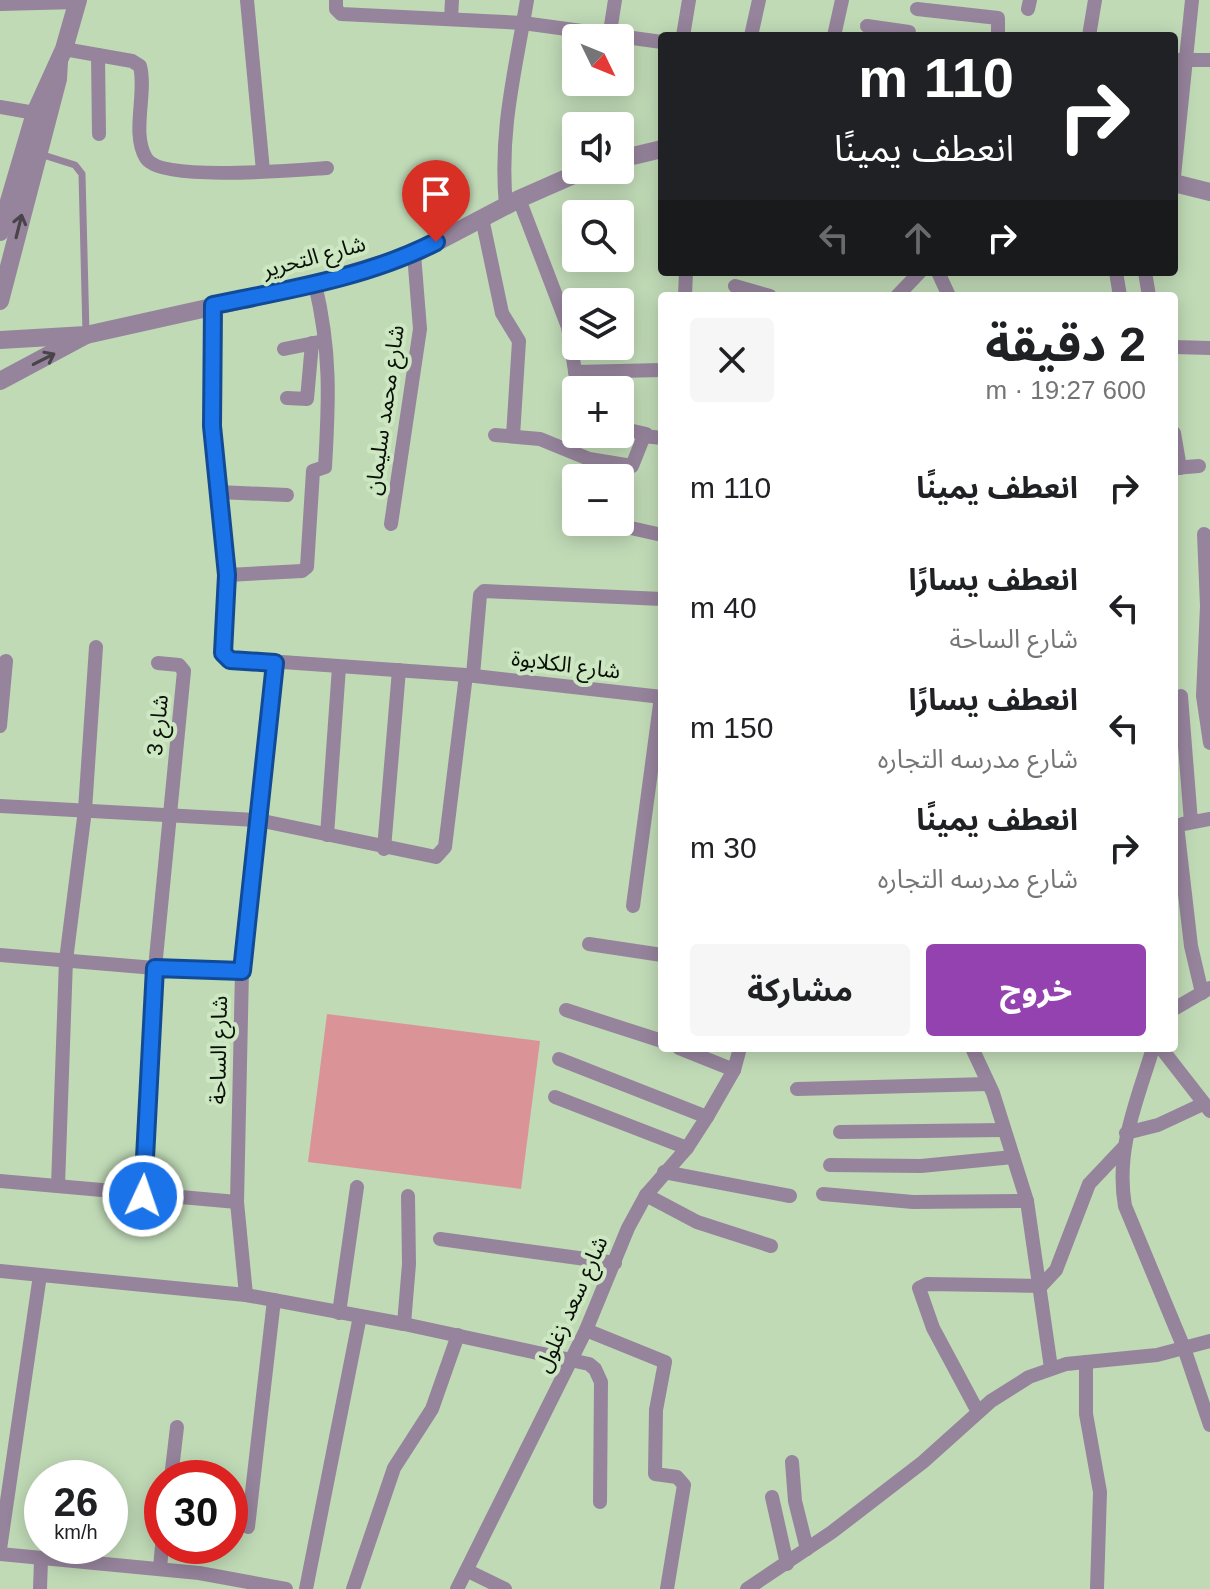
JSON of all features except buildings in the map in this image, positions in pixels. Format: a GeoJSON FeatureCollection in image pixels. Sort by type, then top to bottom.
{"type":"FeatureCollection","features":[{"type":"Feature","properties":{"kind":"street"},"geometry":{"type":"LineString","coordinates":[[247,0],[263,171]]}},
{"type":"Feature","properties":{"kind":"street"},"geometry":{"type":"LineString","coordinates":[[336,0],[336,9],[341,14],[523,23],[562,29]]}},
{"type":"Feature","properties":{"kind":"street"},"geometry":{"type":"LineString","coordinates":[[451,19],[452,0]]}},
{"type":"Feature","properties":{"kind":"street"},"geometry":{"type":"LineString","coordinates":[[527,0],[504,127],[502,164],[513,202],[568,327],[576,376]]}},
{"type":"Feature","properties":{"kind":"street"},"geometry":{"type":"LineString","coordinates":[[611,24],[615,0]]}},
{"type":"Feature","properties":{"kind":"street"},"geometry":{"type":"LineString","coordinates":[[684,32],[689,0]]}},
{"type":"Feature","properties":{"kind":"street"},"geometry":{"type":"LineString","coordinates":[[752,32],[759,0]]}},
{"type":"Feature","properties":{"kind":"street"},"geometry":{"type":"LineString","coordinates":[[835,32],[842,0]]}},
{"type":"Feature","properties":{"kind":"street"},"geometry":{"type":"LineString","coordinates":[[1090,32],[1095,0]]}},
{"type":"Feature","properties":{"kind":"street"},"geometry":{"type":"LineString","coordinates":[[1178,99],[1180,61],[1192,0]]}},
{"type":"Feature","properties":{"kind":"street"},"geometry":{"type":"LineString","coordinates":[[0,4],[78,1],[61,55],[35,113],[0,232]]}},
{"type":"Feature","properties":{"kind":"street"},"geometry":{"type":"LineString","coordinates":[[910,32],[919,4],[980,7],[998,18],[998,32]]}},
{"type":"Feature","properties":{"kind":"street"},"geometry":{"type":"LineString","coordinates":[[634,39],[658,42]]}},
{"type":"Feature","properties":{"kind":"street"},"geometry":{"type":"LineString","coordinates":[[61,55],[98,55],[132,61],[140,66],[141,145],[151,164],[169,170],[327,168]]}},
{"type":"Feature","properties":{"kind":"street"},"geometry":{"type":"LineString","coordinates":[[0,301],[58,79],[61,55]]}},
{"type":"Feature","properties":{"kind":"street"},"geometry":{"type":"LineString","coordinates":[[98,55],[99,134]]}},
{"type":"Feature","properties":{"kind":"street"},"geometry":{"type":"LineString","coordinates":[[1180,61],[1210,60]]}},
{"type":"Feature","properties":{"kind":"street"},"geometry":{"type":"LineString","coordinates":[[0,107],[35,113]]}},
{"type":"Feature","properties":{"kind":"street"},"geometry":{"type":"LineString","coordinates":[[634,156],[658,150]]}},
{"type":"Feature","properties":{"kind":"street","name":"شارع التحرير"},"geometry":{"type":"LineString","coordinates":[[0,340],[86,335],[315,284],[414,254],[562,180]]}},
{"type":"Feature","properties":{"kind":"street"},"geometry":{"type":"LineString","coordinates":[[1178,184],[1210,192]]}},
{"type":"Feature","properties":{"kind":"street"},"geometry":{"type":"LineString","coordinates":[[482,218],[502,313],[519,341],[513,436]]}},
{"type":"Feature","properties":{"kind":"street","name":"شارع محمد سليمان"},"geometry":{"type":"LineString","coordinates":[[391,524],[420,329],[414,254]]}},
{"type":"Feature","properties":{"kind":"street"},"geometry":{"type":"LineString","coordinates":[[901,292],[916,276]]}},
{"type":"Feature","properties":{"kind":"street"},"geometry":{"type":"LineString","coordinates":[[213,305],[212,426],[227,575],[302,571],[307,567],[313,471],[325,465],[330,376],[320,342],[315,284]]}},
{"type":"Feature","properties":{"kind":"street"},"geometry":{"type":"LineString","coordinates":[[735,286],[756,292]]}},
{"type":"Feature","properties":{"kind":"street","name":"شارع التحرير"},"geometry":{"type":"LineString","coordinates":[[0,381],[86,335]]}},
{"type":"Feature","properties":{"kind":"street"},"geometry":{"type":"LineString","coordinates":[[284,349],[320,342]]}},
{"type":"Feature","properties":{"kind":"street"},"geometry":{"type":"LineString","coordinates":[[287,398],[307,399],[320,342]]}},
{"type":"Feature","properties":{"kind":"street"},"geometry":{"type":"LineString","coordinates":[[1178,347],[1210,348]]}},
{"type":"Feature","properties":{"kind":"street"},"geometry":{"type":"LineString","coordinates":[[575,372],[658,370]]}},
{"type":"Feature","properties":{"kind":"street"},"geometry":{"type":"LineString","coordinates":[[634,431],[658,437]]}},
{"type":"Feature","properties":{"kind":"street"},"geometry":{"type":"LineString","coordinates":[[495,435],[547,440],[589,459],[632,466],[646,434]]}},
{"type":"Feature","properties":{"kind":"street"},"geometry":{"type":"LineString","coordinates":[[1178,468],[1199,466]]}},
{"type":"Feature","properties":{"kind":"street"},"geometry":{"type":"LineString","coordinates":[[219,492],[287,495]]}},
{"type":"Feature","properties":{"kind":"street"},"geometry":{"type":"LineString","coordinates":[[634,529],[658,534]]}},
{"type":"Feature","properties":{"kind":"street"},"geometry":{"type":"LineString","coordinates":[[1204,534],[1207,606],[1203,696],[1210,743]]}},
{"type":"Feature","properties":{"kind":"street","name":"شارع الكلابوة"},"geometry":{"type":"LineString","coordinates":[[227,575],[223,653],[230,660],[470,675],[658,697]]}},
{"type":"Feature","properties":{"kind":"street"},"geometry":{"type":"LineString","coordinates":[[0,806],[258,820],[430,859],[445,847],[480,595],[484,591],[658,599]]}},
{"type":"Feature","properties":{"kind":"street"},"geometry":{"type":"LineString","coordinates":[[58,1186],[66,960],[85,810],[96,647]]}},
{"type":"Feature","properties":{"kind":"street"},"geometry":{"type":"LineString","coordinates":[[0,726],[6,661]]}},
{"type":"Feature","properties":{"kind":"street","name":"شارع 3"},"geometry":{"type":"LineString","coordinates":[[158,663],[179,665],[184,671],[170,813]]}},
{"type":"Feature","properties":{"kind":"street","name":"شارع الساحة"},"geometry":{"type":"LineString","coordinates":[[246,1295],[237,1202],[242,971],[275,663]]}},
{"type":"Feature","properties":{"kind":"street"},"geometry":{"type":"LineString","coordinates":[[327,835],[339,667]]}},
{"type":"Feature","properties":{"kind":"street"},"geometry":{"type":"LineString","coordinates":[[384,849],[399,670]]}},
{"type":"Feature","properties":{"kind":"street"},"geometry":{"type":"LineString","coordinates":[[1178,1007],[1206,991],[1191,946],[1181,824],[1181,696]]}},
{"type":"Feature","properties":{"kind":"street"},"geometry":{"type":"LineString","coordinates":[[633,906],[658,719]]}},
{"type":"Feature","properties":{"kind":"street"},"geometry":{"type":"LineString","coordinates":[[143,1196],[155,968],[170,813]]}},
{"type":"Feature","properties":{"kind":"street"},"geometry":{"type":"LineString","coordinates":[[1181,824],[1210,819]]}},
{"type":"Feature","properties":{"kind":"street"},"geometry":{"type":"LineString","coordinates":[[589,944],[658,954]]}},
{"type":"Feature","properties":{"kind":"street"},"geometry":{"type":"LineString","coordinates":[[0,955],[155,968],[242,971]]}},
{"type":"Feature","properties":{"kind":"street"},"geometry":{"type":"LineString","coordinates":[[566,1010],[658,1040]]}},
{"type":"Feature","properties":{"kind":"street"},"geometry":{"type":"LineString","coordinates":[[689,1052],[734,1070]]}},
{"type":"Feature","properties":{"kind":"street","name":"شارع سعد زغلول"},"geometry":{"type":"LineString","coordinates":[[457,1589],[586,1330],[628,1228],[646,1195],[687,1148],[707,1117],[734,1070],[739,1052]]}},
{"type":"Feature","properties":{"kind":"street"},"geometry":{"type":"LineString","coordinates":[[974,1052],[988,1084],[1027,1201],[1051,1368]]}},
{"type":"Feature","properties":{"kind":"street"},"geometry":{"type":"LineString","coordinates":[[1152,1052],[1125,1141],[1122,1188],[1125,1206],[1184,1348],[1210,1425]]}},
{"type":"Feature","properties":{"kind":"street"},"geometry":{"type":"LineString","coordinates":[[978,1412],[933,1328],[919,1288],[927,1284],[1041,1286],[1056,1270],[1089,1184],[1125,1141],[1206,1108],[1164,1052]]}},
{"type":"Feature","properties":{"kind":"street"},"geometry":{"type":"LineString","coordinates":[[559,1059],[707,1117]]}},
{"type":"Feature","properties":{"kind":"street"},"geometry":{"type":"LineString","coordinates":[[797,1089],[988,1084]]}},
{"type":"Feature","properties":{"kind":"street"},"geometry":{"type":"LineString","coordinates":[[555,1097],[687,1148]]}},
{"type":"Feature","properties":{"kind":"street"},"geometry":{"type":"LineString","coordinates":[[840,1132],[1004,1130]]}},
{"type":"Feature","properties":{"kind":"street"},"geometry":{"type":"LineString","coordinates":[[830,1165],[921,1166],[1013,1157]]}},
{"type":"Feature","properties":{"kind":"street"},"geometry":{"type":"LineString","coordinates":[[664,1172],[790,1196]]}},
{"type":"Feature","properties":{"kind":"street"},"geometry":{"type":"LineString","coordinates":[[0,1181],[237,1202]]}},
{"type":"Feature","properties":{"kind":"street"},"geometry":{"type":"LineString","coordinates":[[339,1313],[357,1187]]}},
{"type":"Feature","properties":{"kind":"street"},"geometry":{"type":"LineString","coordinates":[[823,1194],[913,1202],[1027,1201]]}},
{"type":"Feature","properties":{"kind":"street"},"geometry":{"type":"LineString","coordinates":[[646,1195],[697,1222],[771,1246]]}},
{"type":"Feature","properties":{"kind":"street"},"geometry":{"type":"LineString","coordinates":[[404,1324],[409,1249],[408,1196]]}},
{"type":"Feature","properties":{"kind":"street"},"geometry":{"type":"LineString","coordinates":[[440,1239],[615,1263]]}},
{"type":"Feature","properties":{"kind":"street"},"geometry":{"type":"LineString","coordinates":[[0,1271],[246,1295],[458,1335],[595,1369],[601,1382],[600,1502]]}},
{"type":"Feature","properties":{"kind":"street"},"geometry":{"type":"LineString","coordinates":[[24,1557],[0,1552],[40,1275]]}},
{"type":"Feature","properties":{"kind":"street"},"geometry":{"type":"LineString","coordinates":[[248,1527],[274,1300]]}},
{"type":"Feature","properties":{"kind":"street"},"geometry":{"type":"LineString","coordinates":[[306,1589],[360,1316]]}},
{"type":"Feature","properties":{"kind":"street"},"geometry":{"type":"LineString","coordinates":[[586,1330],[665,1362],[656,1410],[655,1474],[677,1477],[684,1485],[667,1589]]}},
{"type":"Feature","properties":{"kind":"street"},"geometry":{"type":"LineString","coordinates":[[353,1589],[394,1468],[432,1409],[458,1335]]}},
{"type":"Feature","properties":{"kind":"street"},"geometry":{"type":"LineString","coordinates":[[747,1589],[787,1564],[923,1462],[978,1412],[1029,1377],[1051,1368],[1157,1355],[1210,1341]]}},
{"type":"Feature","properties":{"kind":"street"},"geometry":{"type":"LineString","coordinates":[[1086,1362],[1086,1414],[1100,1492],[1097,1589]]}},
{"type":"Feature","properties":{"kind":"street"},"geometry":{"type":"LineString","coordinates":[[173,1460],[177,1427]]}},
{"type":"Feature","properties":{"kind":"street"},"geometry":{"type":"LineString","coordinates":[[792,1462],[795,1501],[807,1549]]}},
{"type":"Feature","properties":{"kind":"street"},"geometry":{"type":"LineString","coordinates":[[772,1497],[787,1564]]}},
{"type":"Feature","properties":{"kind":"street"},"geometry":{"type":"LineString","coordinates":[[40,1589],[41,1564]]}},
{"type":"Feature","properties":{"kind":"street"},"geometry":{"type":"LineString","coordinates":[[100,1564],[246,1579],[286,1589]]}},
{"type":"Feature","properties":{"kind":"street"},"geometry":{"type":"LineString","coordinates":[[160,1564],[160,1568]]}},
{"type":"Feature","properties":{"kind":"street"},"geometry":{"type":"LineString","coordinates":[[468,1571],[505,1589]]}},
{"type":"Feature","properties":{"kind":"lane"},"geometry":{"type":"LineString","coordinates":[[38,153],[75,165],[82,174],[86,335]]}},
{"type":"Feature","properties":{"kind":"shaded area"},"geometry":{"type":"Polygon","coordinates":[[[327,1014],[540,1041],[521,1189],[308,1162],[327,1014]]]}},
{"type":"Feature","properties":{"kind":"route"},"geometry":{"type":"LineString","coordinates":[[143,1196],[155,968],[242,971],[275,663],[230,660],[223,653],[227,575],[212,426],[213,305],[315,284],[414,254],[436,242]]}}]}
